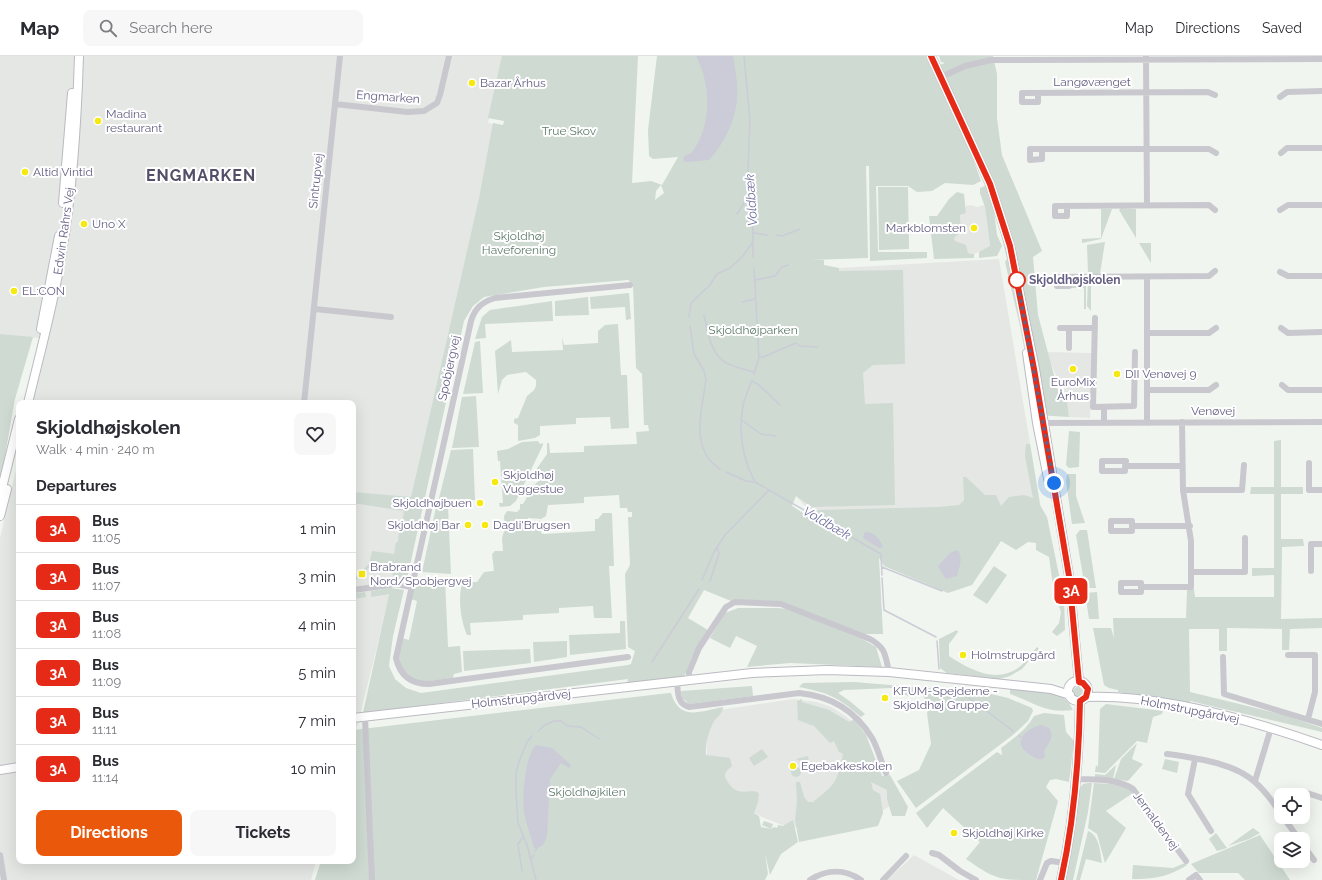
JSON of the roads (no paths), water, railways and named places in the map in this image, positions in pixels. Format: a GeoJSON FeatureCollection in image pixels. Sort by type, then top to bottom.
{"type":"FeatureCollection","features":[{"type":"Feature","properties":{"kind":"street","name":"Edwin Rahrs Vej"},"geometry":{"type":"LineString","coordinates":[[24,400],[40,334],[61,225],[69,150],[73,56]]}},
{"type":"Feature","properties":{"kind":"street","name":"Edwin Rahrs Vej"},"geometry":{"type":"LineString","coordinates":[[29,400],[48,322],[62,252],[74,151],[79,56]]}},
{"type":"Feature","properties":{"kind":"street","name":"Sintrupvej"},"geometry":{"type":"LineString","coordinates":[[304,400],[315,309],[340,56]]}},
{"type":"Feature","properties":{"kind":"street","name":"Engmarken"},"geometry":{"type":"LineString","coordinates":[[335,104],[415,112],[430,109],[437,103],[440,96],[449,56]]}},
{"type":"Feature","properties":{"kind":"street"},"geometry":{"type":"LineString","coordinates":[[931,56],[976,151],[1000,211],[1010,246],[1040,423],[1062,532],[1072,598],[1079,682]]}},
{"type":"Feature","properties":{"kind":"street"},"geometry":{"type":"LineString","coordinates":[[941,77],[965,66],[982,61],[1020,58],[1146,57],[1322,59]]}},
{"type":"Feature","properties":{"kind":"street","name":"Langøvænget"},"geometry":{"type":"LineString","coordinates":[[1146,57],[1147,205]]}},
{"type":"Feature","properties":{"kind":"street"},"geometry":{"type":"LineString","coordinates":[[1280,96],[1287,92],[1322,91]]}},
{"type":"Feature","properties":{"kind":"street","name":"Langøvænget"},"geometry":{"type":"LineString","coordinates":[[1038,93],[1208,92],[1216,95]]}},
{"type":"Feature","properties":{"kind":"street"},"geometry":{"type":"LineString","coordinates":[[1281,153],[1287,148],[1322,148]]}},
{"type":"Feature","properties":{"kind":"street"},"geometry":{"type":"LineString","coordinates":[[1042,149],[1209,149],[1216,153]]}},
{"type":"Feature","properties":{"kind":"street"},"geometry":{"type":"LineString","coordinates":[[1067,206],[1209,205],[1215,210]]}},
{"type":"Feature","properties":{"kind":"street"},"geometry":{"type":"LineString","coordinates":[[1280,210],[1288,205],[1322,205]]}},
{"type":"Feature","properties":{"kind":"street"},"geometry":{"type":"LineString","coordinates":[[1069,277],[1209,276],[1215,271]]}},
{"type":"Feature","properties":{"kind":"street"},"geometry":{"type":"LineString","coordinates":[[1280,272],[1288,276],[1322,276]]}},
{"type":"Feature","properties":{"kind":"street"},"geometry":{"type":"LineString","coordinates":[[1147,276],[1147,423]]}},
{"type":"Feature","properties":{"kind":"street","name":"Spobjergvej"},"geometry":{"type":"LineString","coordinates":[[628,657],[464,681],[420,684],[412,682],[402,673],[398,668],[396,658],[471,321],[476,310],[480,304],[495,298],[630,284]]}},
{"type":"Feature","properties":{"kind":"street"},"geometry":{"type":"LineString","coordinates":[[315,309],[391,317]]}},
{"type":"Feature","properties":{"kind":"street"},"geometry":{"type":"LineString","coordinates":[[1095,318],[1093,407],[1104,408],[1134,406],[1135,352]]}},
{"type":"Feature","properties":{"kind":"street"},"geometry":{"type":"LineString","coordinates":[[1060,328],[1095,328]]}},
{"type":"Feature","properties":{"kind":"street"},"geometry":{"type":"LineString","coordinates":[[1069,328],[1069,348]]}},
{"type":"Feature","properties":{"kind":"street"},"geometry":{"type":"LineString","coordinates":[[1147,333],[1209,333],[1216,328]]}},
{"type":"Feature","properties":{"kind":"street"},"geometry":{"type":"LineString","coordinates":[[1281,328],[1288,333],[1322,332]]}},
{"type":"Feature","properties":{"kind":"street"},"geometry":{"type":"LineString","coordinates":[[1147,390],[1209,390],[1216,385]]}},
{"type":"Feature","properties":{"kind":"street"},"geometry":{"type":"LineString","coordinates":[[1282,385],[1288,390],[1322,390]]}},
{"type":"Feature","properties":{"kind":"street"},"geometry":{"type":"LineString","coordinates":[[1104,408],[1104,423]]}},
{"type":"Feature","properties":{"kind":"street"},"geometry":{"type":"LineString","coordinates":[[1141,587],[1191,587],[1190,526],[1183,490],[1182,422]]}},
{"type":"Feature","properties":{"kind":"street","name":"Venøvej"},"geometry":{"type":"LineString","coordinates":[[1040,423],[1322,422]]}},
{"type":"Feature","properties":{"kind":"street"},"geometry":{"type":"LineString","coordinates":[[0,496],[16,431]]}},
{"type":"Feature","properties":{"kind":"street"},"geometry":{"type":"LineString","coordinates":[[0,516],[16,451]]}},
{"type":"Feature","properties":{"kind":"street"},"geometry":{"type":"LineString","coordinates":[[1309,462],[1309,490],[1322,490]]}},
{"type":"Feature","properties":{"kind":"street"},"geometry":{"type":"LineString","coordinates":[[1183,490],[1242,490],[1244,465]]}},
{"type":"Feature","properties":{"kind":"street"},"geometry":{"type":"LineString","coordinates":[[1126,466],[1182,466]]}},
{"type":"Feature","properties":{"kind":"street"},"geometry":{"type":"LineString","coordinates":[[1132,526],[1190,526]]}},
{"type":"Feature","properties":{"kind":"street"},"geometry":{"type":"LineString","coordinates":[[1191,572],[1245,572],[1245,538]]}},
{"type":"Feature","properties":{"kind":"street"},"geometry":{"type":"LineString","coordinates":[[1311,572],[1311,544],[1322,544]]}},
{"type":"Feature","properties":{"kind":"street"},"geometry":{"type":"LineString","coordinates":[[356,590],[396,584],[411,587]]}},
{"type":"Feature","properties":{"kind":"street"},"geometry":{"type":"LineString","coordinates":[[689,680],[688,672],[699,648],[726,607],[735,602],[780,604],[870,639],[879,644],[884,652],[889,672]]}},
{"type":"Feature","properties":{"kind":"street"},"geometry":{"type":"LineString","coordinates":[[1288,655],[1315,655],[1315,692],[1308,719]]}},
{"type":"Feature","properties":{"kind":"street"},"geometry":{"type":"LineString","coordinates":[[1223,657],[1224,694],[1322,724]]}},
{"type":"Feature","properties":{"kind":"street","name":"Holmstrupgårdvej"},"geometry":{"type":"LineString","coordinates":[[356,718],[752,673],[801,670],[889,672],[1051,689],[1070,695]]}},
{"type":"Feature","properties":{"kind":"street"},"geometry":{"type":"LineString","coordinates":[[677,682],[680,700],[683,705],[690,707],[794,693],[817,694],[830,699],[853,715],[862,724],[873,739],[886,773]]}},
{"type":"Feature","properties":{"kind":"street"},"geometry":{"type":"LineString","coordinates":[[1079,682],[1071,686],[1069,691],[1070,695],[1075,700],[1084,696]]}},
{"type":"Feature","properties":{"kind":"street"},"geometry":{"type":"LineString","coordinates":[[1061,880],[1065,863],[1076,779],[1084,696],[1083,683],[1079,682]]}},
{"type":"Feature","properties":{"kind":"street","name":"Holmstrupgårdvej"},"geometry":{"type":"LineString","coordinates":[[1051,689],[1071,686]]}},
{"type":"Feature","properties":{"kind":"street","name":"Holmstrupgårdvej"},"geometry":{"type":"LineString","coordinates":[[1084,696],[1107,696],[1198,710],[1271,728],[1322,745]]}},
{"type":"Feature","properties":{"kind":"street"},"geometry":{"type":"LineString","coordinates":[[364,717],[372,880]]}},
{"type":"Feature","properties":{"kind":"street"},"geometry":{"type":"LineString","coordinates":[[1255,781],[1271,728]]}},
{"type":"Feature","properties":{"kind":"street"},"geometry":{"type":"LineString","coordinates":[[1167,754],[1229,766],[1255,781],[1274,800]]}},
{"type":"Feature","properties":{"kind":"street"},"geometry":{"type":"LineString","coordinates":[[1195,759],[1188,794],[1211,831]]}},
{"type":"Feature","properties":{"kind":"street"},"geometry":{"type":"LineString","coordinates":[[0,770],[16,767]]}},
{"type":"Feature","properties":{"kind":"street","name":"Jernaldervej"},"geometry":{"type":"LineString","coordinates":[[1076,779],[1127,784],[1133,789],[1186,861]]}},
{"type":"Feature","properties":{"kind":"street"},"geometry":{"type":"LineString","coordinates":[[1310,794],[1322,798]]}},
{"type":"Feature","properties":{"kind":"street"},"geometry":{"type":"LineString","coordinates":[[932,853],[939,855],[960,871],[976,880]]}},
{"type":"Feature","properties":{"kind":"street"},"geometry":{"type":"LineString","coordinates":[[0,855],[4,880]]}},
{"type":"Feature","properties":{"kind":"street"},"geometry":{"type":"LineString","coordinates":[[1310,855],[1314,860]]}},
{"type":"Feature","properties":{"kind":"street"},"geometry":{"type":"LineString","coordinates":[[883,880],[906,856]]}},
{"type":"Feature","properties":{"kind":"street"},"geometry":{"type":"LineString","coordinates":[[1040,880],[1047,863],[1051,861],[1065,863]]}},
{"type":"Feature","properties":{"kind":"street"},"geometry":{"type":"LineString","coordinates":[[810,880],[825,872],[834,871],[846,872],[862,880]]}},
{"type":"Feature","properties":{"kind":"street"},"geometry":{"type":"LineString","coordinates":[[1189,880],[1196,875],[1200,880]]}},
{"type":"Feature","properties":{"kind":"waterway","name":"Voldbæk"},"geometry":{"type":"LineString","coordinates":[[689,317],[691,303],[710,285],[717,274],[730,268],[742,257],[753,242],[752,188],[748,172],[750,120],[744,56]]}},
{"type":"Feature","properties":{"kind":"waterway"},"geometry":{"type":"LineString","coordinates":[[737,214],[751,192]]}},
{"type":"Feature","properties":{"kind":"waterway"},"geometry":{"type":"LineString","coordinates":[[776,235],[782,236],[800,229]]}},
{"type":"Feature","properties":{"kind":"waterway"},"geometry":{"type":"LineString","coordinates":[[754,233],[767,235]]}},
{"type":"Feature","properties":{"kind":"waterway"},"geometry":{"type":"LineString","coordinates":[[753,242],[753,257]]}},
{"type":"Feature","properties":{"kind":"waterway"},"geometry":{"type":"LineString","coordinates":[[755,280],[775,276],[782,267],[788,265]]}},
{"type":"Feature","properties":{"kind":"waterway","name":"Voldbæk"},"geometry":{"type":"LineString","coordinates":[[754,268],[759,357],[754,374]]}},
{"type":"Feature","properties":{"kind":"waterway"},"geometry":{"type":"LineString","coordinates":[[742,302],[755,299]]}},
{"type":"Feature","properties":{"kind":"waterway"},"geometry":{"type":"LineString","coordinates":[[704,315],[712,345],[718,356],[722,360],[737,368],[754,372]]}},
{"type":"Feature","properties":{"kind":"waterway","name":"Voldbæk"},"geometry":{"type":"LineString","coordinates":[[690,326],[694,354],[704,371],[706,380],[700,416],[701,440],[704,451],[710,461],[720,469]]}},
{"type":"Feature","properties":{"kind":"waterway"},"geometry":{"type":"LineString","coordinates":[[760,357],[796,343],[800,346],[818,347]]}},
{"type":"Feature","properties":{"kind":"waterway","name":"Voldbæk"},"geometry":{"type":"LineString","coordinates":[[752,380],[743,406],[741,436],[744,455],[755,482]]}},
{"type":"Feature","properties":{"kind":"waterway"},"geometry":{"type":"LineString","coordinates":[[752,381],[759,385],[780,405]]}},
{"type":"Feature","properties":{"kind":"waterway"},"geometry":{"type":"LineString","coordinates":[[743,421],[761,434],[776,436]]}},
{"type":"Feature","properties":{"kind":"waterway","name":"Voldbæk"},"geometry":{"type":"LineString","coordinates":[[726,472],[746,481],[755,482],[881,554],[882,575]]}},
{"type":"Feature","properties":{"kind":"waterway"},"geometry":{"type":"LineString","coordinates":[[702,580],[714,552],[725,535],[769,490]]}},
{"type":"Feature","properties":{"kind":"waterway"},"geometry":{"type":"LineString","coordinates":[[710,581],[719,554],[717,548]]}},
{"type":"Feature","properties":{"kind":"waterway"},"geometry":{"type":"LineString","coordinates":[[882,567],[942,591]]}},
{"type":"Feature","properties":{"kind":"waterway","name":"Voldbæk"},"geometry":{"type":"LineString","coordinates":[[882,578],[884,610],[936,637]]}},
{"type":"Feature","properties":{"kind":"waterway"},"geometry":{"type":"LineString","coordinates":[[652,662],[699,589]]}},
{"type":"Feature","properties":{"kind":"waterway","name":"Voldbæk"},"geometry":{"type":"LineString","coordinates":[[937,641],[939,669]]}},
{"type":"Feature","properties":{"kind":"waterway","name":"Voldbæk"},"geometry":{"type":"LineString","coordinates":[[960,691],[1013,731]]}},
{"type":"Feature","properties":{"kind":"waterway"},"geometry":{"type":"LineString","coordinates":[[538,731],[545,725],[554,721],[561,721],[567,726],[581,727],[599,739]]}},
{"type":"Feature","properties":{"kind":"waterway"},"geometry":{"type":"LineString","coordinates":[[532,736],[527,742],[516,772],[516,792],[518,823],[527,845],[536,880]]}},
{"type":"Feature","properties":{"kind":"waterway"},"geometry":{"type":"LineString","coordinates":[[522,871],[518,844],[523,837]]}},
{"type":"Feature","properties":{"kind":"waterway"},"geometry":{"type":"LineString","coordinates":[[531,859],[534,855]]}},
{"type":"Feature","properties":{"kind":"place","name":"Bazar Århus"},"geometry":{"type":"Point","coordinates":[472,83]}},
{"type":"Feature","properties":{"kind":"place","name":"Madina restaurant"},"geometry":{"type":"Point","coordinates":[98,121]}},
{"type":"Feature","properties":{"kind":"place","name":"Altid Vintid"},"geometry":{"type":"Point","coordinates":[25,172]}},
{"type":"Feature","properties":{"kind":"place","name":"Uno X"},"geometry":{"type":"Point","coordinates":[84,224]}},
{"type":"Feature","properties":{"kind":"place","name":"Markblomsten"},"geometry":{"type":"Point","coordinates":[974,228]}},
{"type":"Feature","properties":{"kind":"place","name":"Skjoldhøjskolen"},"geometry":{"type":"Point","coordinates":[1017,280]}},
{"type":"Feature","properties":{"kind":"place","name":"EL:CON"},"geometry":{"type":"Point","coordinates":[14,291]}},
{"type":"Feature","properties":{"kind":"place","name":"EuroMix Århus"},"geometry":{"type":"Point","coordinates":[1073,369]}},
{"type":"Feature","properties":{"kind":"place","name":"DII Venøvej 9"},"geometry":{"type":"Point","coordinates":[1117,374]}},
{"type":"Feature","properties":{"kind":"place","name":"Skjoldhøj Vuggestue"},"geometry":{"type":"Point","coordinates":[495,482]}},
{"type":"Feature","properties":{"kind":"place","name":"Skjoldhøjbuen"},"geometry":{"type":"Point","coordinates":[480,503]}},
{"type":"Feature","properties":{"kind":"place","name":"Skjoldhøj Bar"},"geometry":{"type":"Point","coordinates":[468,525]}},
{"type":"Feature","properties":{"kind":"place","name":"Dagli'Brugsen"},"geometry":{"type":"Point","coordinates":[485,525]}},
{"type":"Feature","properties":{"kind":"place","name":"Brabrand Nord/Spobjergvej"},"geometry":{"type":"Point","coordinates":[362,574]}},
{"type":"Feature","properties":{"kind":"place","name":"Holmstrupgård"},"geometry":{"type":"Point","coordinates":[963,655]}},
{"type":"Feature","properties":{"kind":"place","name":"KFUM-Spejderne - Skjoldhøj Gruppe"},"geometry":{"type":"Point","coordinates":[885,698]}},
{"type":"Feature","properties":{"kind":"place","name":"Egebakkeskolen"},"geometry":{"type":"Point","coordinates":[793,766]}},
{"type":"Feature","properties":{"kind":"place","name":"Skjoldhøj Kirke"},"geometry":{"type":"Point","coordinates":[954,833]}},
{"type":"Feature","properties":{"kind":"district","name":"ENGMARKEN"},"geometry":{"type":"Point","coordinates":[201,175]}},
{"type":"Feature","properties":{"kind":"park label","name":"True Skov"},"geometry":{"type":"Point","coordinates":[569,131]}},
{"type":"Feature","properties":{"kind":"park label","name":"Skjoldhøj Haveforening"},"geometry":{"type":"Point","coordinates":[519,243]}},
{"type":"Feature","properties":{"kind":"park label","name":"Skjoldhøjparken"},"geometry":{"type":"Point","coordinates":[753,330]}},
{"type":"Feature","properties":{"kind":"park label","name":"Skjoldhøjkilen"},"geometry":{"type":"Point","coordinates":[587,792]}}]}
